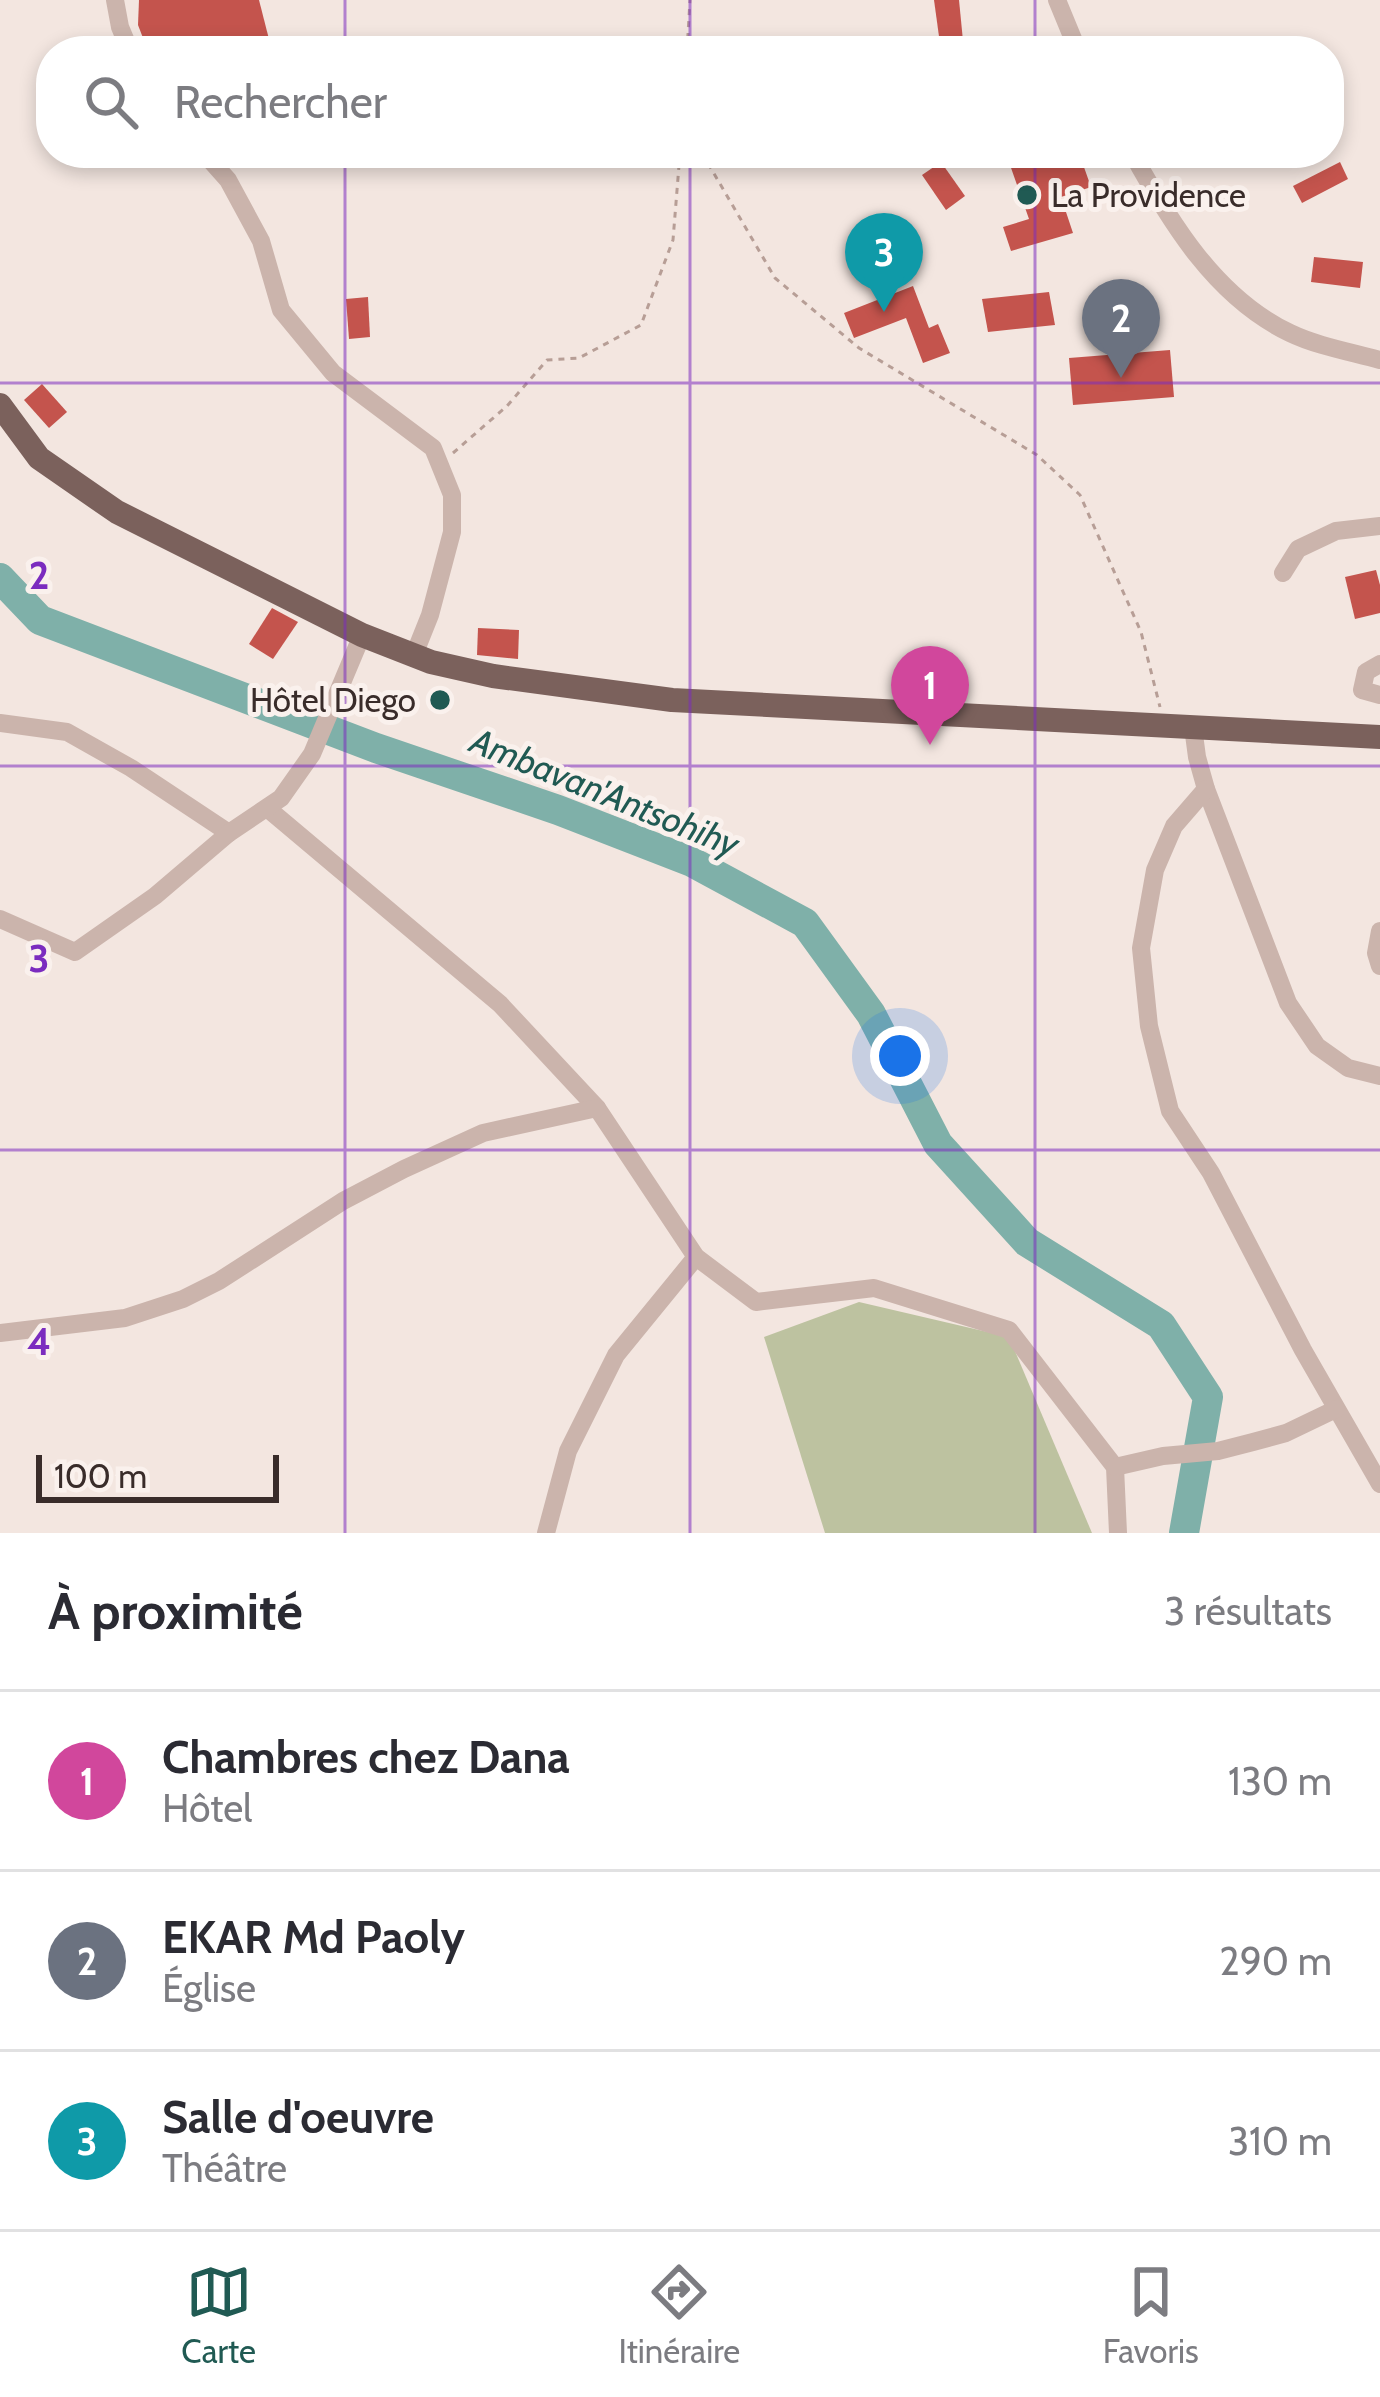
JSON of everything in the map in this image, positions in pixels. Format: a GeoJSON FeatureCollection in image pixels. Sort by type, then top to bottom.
{"type":"FeatureCollection","features":[{"type":"Feature","properties":{"kind":"main road"},"geometry":{"type":"LineString","coordinates":[[0,405],[39,458],[117,512],[362,635],[493,676],[672,700],[1380,737]]}},
{"type":"Feature","properties":{"kind":"street"},"geometry":{"type":"LineString","coordinates":[[115,0],[124,36]]}},
{"type":"Feature","properties":{"kind":"street"},"geometry":{"type":"LineString","coordinates":[[1058,0],[1072,36]]}},
{"type":"Feature","properties":{"kind":"street"},"geometry":{"type":"LineString","coordinates":[[217,168],[261,241],[281,310],[333,373],[434,448],[452,495],[452,532],[414,655]]}},
{"type":"Feature","properties":{"kind":"street"},"geometry":{"type":"LineString","coordinates":[[1140,168],[1191,247],[1245,305],[1291,334],[1380,360]]}},
{"type":"Feature","properties":{"kind":"street"},"geometry":{"type":"LineString","coordinates":[[1283,573],[1298,549],[1336,531],[1380,526]]}},
{"type":"Feature","properties":{"kind":"street"},"geometry":{"type":"LineString","coordinates":[[0,919],[75,952],[281,798],[312,754],[362,635]]}},
{"type":"Feature","properties":{"kind":"street"},"geometry":{"type":"LineString","coordinates":[[1380,664],[1366,672],[1362,690],[1380,695]]}},
{"type":"Feature","properties":{"kind":"street"},"geometry":{"type":"LineString","coordinates":[[0,723],[67,732],[229,833]]}},
{"type":"Feature","properties":{"kind":"street"},"geometry":{"type":"LineString","coordinates":[[1193,727],[1206,789],[1288,1003],[1317,1046],[1348,1068],[1380,1076]]}},
{"type":"Feature","properties":{"kind":"street"},"geometry":{"type":"LineString","coordinates":[[1206,789],[1174,826],[1155,870],[1141,948],[1149,1026],[1170,1112],[1211,1173],[1380,1484]]}},
{"type":"Feature","properties":{"kind":"street"},"geometry":{"type":"LineString","coordinates":[[267,808],[500,1004],[597,1108],[696,1257],[756,1302],[874,1288],[1009,1330],[1115,1467],[1118,1533]]}},
{"type":"Feature","properties":{"kind":"street"},"geometry":{"type":"LineString","coordinates":[[1380,931],[1376,953],[1380,966]]}},
{"type":"Feature","properties":{"kind":"street"},"geometry":{"type":"LineString","coordinates":[[0,1333],[125,1318],[183,1299],[404,1169],[483,1133],[597,1108]]}},
{"type":"Feature","properties":{"kind":"street"},"geometry":{"type":"LineString","coordinates":[[546,1533],[568,1451],[616,1355],[696,1257]]}},
{"type":"Feature","properties":{"kind":"street"},"geometry":{"type":"LineString","coordinates":[[1115,1467],[1218,1451],[1286,1433],[1336,1409]]}},
{"type":"Feature","properties":{"kind":"path"},"geometry":{"type":"LineString","coordinates":[[688,36],[691,0]]}},
{"type":"Feature","properties":{"kind":"path"},"geometry":{"type":"LineString","coordinates":[[440,464],[507,406],[547,360],[578,358],[640,325],[673,240],[679,168]]}},
{"type":"Feature","properties":{"kind":"path"},"geometry":{"type":"LineString","coordinates":[[711,168],[775,278],[859,348],[1037,454],[1080,495],[1141,632],[1165,727]]}},
{"type":"Feature","properties":{"kind":"green space"},"geometry":{"type":"Polygon","coordinates":[[[859,1302],[1009,1337],[1092,1533],[825,1533],[764,1337],[859,1302]]]}},
{"type":"Feature","properties":{"kind":"building"},"geometry":{"type":"Polygon","coordinates":[[[139,0],[259,0],[268,36],[142,36],[139,0]]]}},
{"type":"Feature","properties":{"kind":"building"},"geometry":{"type":"Polygon","coordinates":[[[934,0],[959,0],[963,36],[939,36],[934,0]]]}},
{"type":"Feature","properties":{"kind":"building"},"geometry":{"type":"Polygon","coordinates":[[[932,168],[945,168],[965,196],[946,210],[922,175],[932,168]]]}},
{"type":"Feature","properties":{"kind":"building"},"geometry":{"type":"Polygon","coordinates":[[[1011,168],[1084,168],[1091,187],[1061,197],[1073,233],[1011,251],[1003,227],[1029,219],[1011,168]]]}},
{"type":"Feature","properties":{"kind":"building"},"geometry":{"type":"Polygon","coordinates":[[[1328,168],[1343,168],[1348,179],[1302,203],[1293,186],[1328,168]]]}},
{"type":"Feature","properties":{"kind":"building"},"geometry":{"type":"Polygon","coordinates":[[[1314,257],[1363,262],[1360,288],[1311,282],[1314,257]]]}},
{"type":"Feature","properties":{"kind":"building"},"geometry":{"type":"Polygon","coordinates":[[[913,286],[929,328],[938,324],[950,353],[923,363],[906,318],[854,338],[844,313],[913,286]]]}},
{"type":"Feature","properties":{"kind":"building"},"geometry":{"type":"Polygon","coordinates":[[[1049,292],[1055,325],[988,332],[982,299],[1049,292]]]}},
{"type":"Feature","properties":{"kind":"building"},"geometry":{"type":"Polygon","coordinates":[[[368,297],[370,337],[349,339],[346,299],[368,297]]]}},
{"type":"Feature","properties":{"kind":"building"},"geometry":{"type":"Polygon","coordinates":[[[1170,350],[1174,397],[1073,405],[1069,358],[1170,350]]]}},
{"type":"Feature","properties":{"kind":"building"},"geometry":{"type":"Polygon","coordinates":[[[42,384],[67,412],[49,428],[24,400],[42,384]]]}},
{"type":"Feature","properties":{"kind":"building"},"geometry":{"type":"Polygon","coordinates":[[[1376,570],[1380,613],[1355,619],[1345,577],[1376,570]]]}},
{"type":"Feature","properties":{"kind":"building"},"geometry":{"type":"Polygon","coordinates":[[[272,608],[298,622],[273,659],[249,644],[272,608]]]}},
{"type":"Feature","properties":{"kind":"building"},"geometry":{"type":"Polygon","coordinates":[[[478,628],[519,630],[518,659],[477,655],[478,628]]]}},
{"type":"Feature","properties":{"kind":"waterway","name":"Ambavan'Antsohihy"},"geometry":{"type":"LineString","coordinates":[[0,578],[40,620],[692,862],[805,923],[871,1014],[938,1144],[1027,1242],[1161,1325],[1208,1397],[1184,1533]]}},
{"type":"Feature","properties":{"kind":"place","name":"La Providence"},"geometry":{"type":"Point","coordinates":[1027,195]}},
{"type":"Feature","properties":{"kind":"place","name":"Salle d'oeuvre"},"geometry":{"type":"Point","coordinates":[884,312]}},
{"type":"Feature","properties":{"kind":"place","name":"EKAR Md Paoly"},"geometry":{"type":"Point","coordinates":[1121,378]}},
{"type":"Feature","properties":{"kind":"place","name":"Hôtel Diego"},"geometry":{"type":"Point","coordinates":[440,700]}},
{"type":"Feature","properties":{"kind":"place","name":"Chambres chez Dana"},"geometry":{"type":"Point","coordinates":[930,745]}}]}
